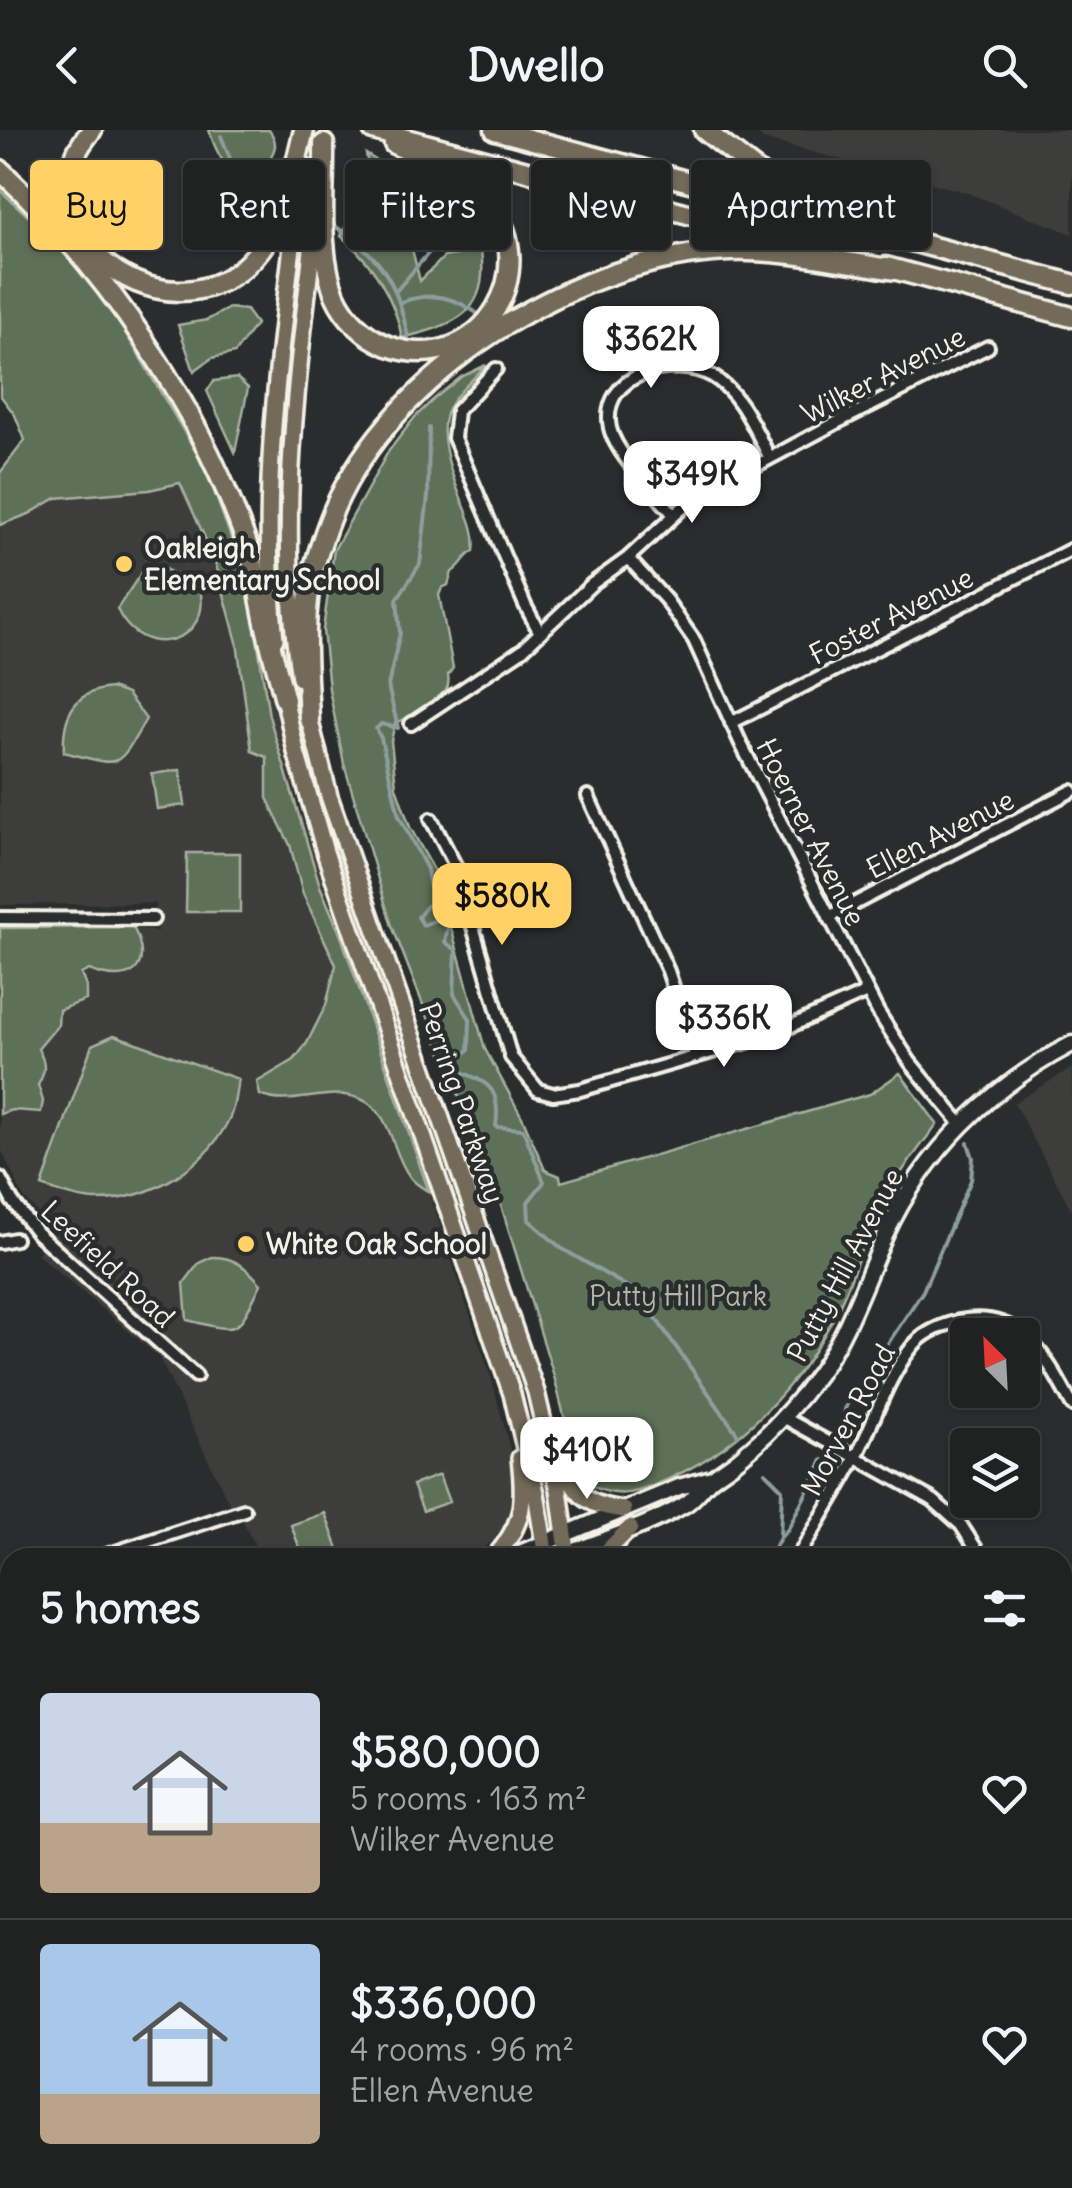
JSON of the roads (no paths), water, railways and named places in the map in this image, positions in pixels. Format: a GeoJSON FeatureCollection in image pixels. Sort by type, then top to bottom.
{"type":"FeatureCollection","features":[{"type":"Feature","properties":{"kind":"highway"},"geometry":{"type":"LineString","coordinates":[[92,130],[78,149],[69,178],[71,211],[84,242],[109,270],[126,280],[163,291],[182,292],[233,277],[257,252],[280,215],[305,130]]}},
{"type":"Feature","properties":{"kind":"highway"},"geometry":{"type":"LineString","coordinates":[[325,137],[325,244],[340,304],[358,328],[391,347],[414,352],[458,344],[482,328],[506,290],[510,261],[504,228],[488,202],[461,178],[362,130]]}},
{"type":"Feature","properties":{"kind":"highway"},"geometry":{"type":"LineString","coordinates":[[373,130],[1072,316]]}},
{"type":"Feature","properties":{"kind":"highway"},"geometry":{"type":"LineString","coordinates":[[496,130],[691,181]]}},
{"type":"Feature","properties":{"kind":"highway"},"geometry":{"type":"LineString","coordinates":[[704,130],[739,160]]}},
{"type":"Feature","properties":{"kind":"highway"},"geometry":{"type":"LineString","coordinates":[[0,170],[95,274],[184,407],[248,546],[285,700]]}},
{"type":"Feature","properties":{"kind":"highway"},"geometry":{"type":"LineString","coordinates":[[931,245],[1072,284]]}},
{"type":"Feature","properties":{"kind":"highway"},"geometry":{"type":"LineString","coordinates":[[309,719],[308,600],[330,518],[353,474],[380,436],[411,400],[454,363],[574,288],[651,262],[703,253],[756,252],[896,270]]}},
{"type":"Feature","properties":{"kind":"main road","name":"Perring Parkway"},"geometry":{"type":"LineString","coordinates":[[305,130],[268,466],[271,594],[285,700],[326,855],[512,1394],[545,1548]]}},
{"type":"Feature","properties":{"kind":"main road","name":"Perring Parkway"},"geometry":{"type":"LineString","coordinates":[[325,137],[289,466],[290,596],[309,719],[329,796],[523,1350],[548,1437],[565,1548]]}},
{"type":"Feature","properties":{"kind":"main road","name":"Putty Hill Avenue"},"geometry":{"type":"LineString","coordinates":[[584,1548],[688,1503],[783,1417],[819,1373],[846,1329],[906,1195],[961,1124],[1019,1074],[1072,1044]]}},
{"type":"Feature","properties":{"kind":"main road"},"geometry":{"type":"LineString","coordinates":[[502,1548],[511,1538],[523,1508],[512,1394]]}},
{"type":"Feature","properties":{"kind":"main road"},"geometry":{"type":"LineString","coordinates":[[548,1437],[578,1493],[594,1504],[624,1510]]}},
{"type":"Feature","properties":{"kind":"main road","name":"Putty Hill Avenue"},"geometry":{"type":"LineString","coordinates":[[548,1548],[566,1534],[678,1486],[712,1478]]}},
{"type":"Feature","properties":{"kind":"main road"},"geometry":{"type":"LineString","coordinates":[[610,1548],[630,1528]]}},
{"type":"Feature","properties":{"kind":"street","name":"Wilker Avenue"},"geometry":{"type":"LineString","coordinates":[[411,724],[522,650],[592,584],[712,488],[988,347]]}},
{"type":"Feature","properties":{"kind":"street"},"geometry":{"type":"LineString","coordinates":[[496,368],[461,404],[454,420],[454,438],[540,633]]}},
{"type":"Feature","properties":{"kind":"street"},"geometry":{"type":"LineString","coordinates":[[674,515],[612,434],[612,408],[622,386],[631,378],[655,370],[688,370],[713,376],[738,402],[770,458]]}},
{"type":"Feature","properties":{"kind":"street","name":"Foster Avenue"},"geometry":{"type":"LineString","coordinates":[[731,723],[1072,549]]}},
{"type":"Feature","properties":{"kind":"street","name":"Hoerner Avenue"},"geometry":{"type":"LineString","coordinates":[[628,558],[666,600],[694,640],[731,723],[867,992],[910,1062],[961,1124]]}},
{"type":"Feature","properties":{"kind":"street","name":"Ellen Avenue"},"geometry":{"type":"LineString","coordinates":[[828,917],[1072,791]]}},
{"type":"Feature","properties":{"kind":"street"},"geometry":{"type":"LineString","coordinates":[[588,796],[668,970],[696,1057]]}},
{"type":"Feature","properties":{"kind":"street"},"geometry":{"type":"LineString","coordinates":[[431,819],[455,865],[511,1057],[529,1084],[538,1090],[562,1094],[696,1057],[787,1029],[867,992]]}},
{"type":"Feature","properties":{"kind":"street"},"geometry":{"type":"LineString","coordinates":[[0,918],[153,919]]}},
{"type":"Feature","properties":{"kind":"street","name":"Leefield Road"},"geometry":{"type":"LineString","coordinates":[[0,1178],[37,1233],[196,1376]]}},
{"type":"Feature","properties":{"kind":"street"},"geometry":{"type":"LineString","coordinates":[[0,1242],[15,1239]]}},
{"type":"Feature","properties":{"kind":"street","name":"Morven Road"},"geometry":{"type":"LineString","coordinates":[[804,1548],[914,1344],[932,1331],[954,1322],[987,1320],[1012,1326],[1042,1355],[1072,1405]]}},
{"type":"Feature","properties":{"kind":"street"},"geometry":{"type":"LineString","coordinates":[[783,1417],[933,1500],[961,1525],[976,1548]]}},
{"type":"Feature","properties":{"kind":"street"},"geometry":{"type":"LineString","coordinates":[[128,1548],[244,1510]]}},
{"type":"Feature","properties":{"kind":"waterway"},"geometry":{"type":"LineString","coordinates":[[221,136],[231,160]]}},
{"type":"Feature","properties":{"kind":"waterway"},"geometry":{"type":"LineString","coordinates":[[332,224],[384,271],[398,299],[408,337]]}},
{"type":"Feature","properties":{"kind":"waterway"},"geometry":{"type":"LineString","coordinates":[[397,290],[431,250]]}},
{"type":"Feature","properties":{"kind":"waterway"},"geometry":{"type":"LineString","coordinates":[[402,302],[443,298],[481,316]]}},
{"type":"Feature","properties":{"kind":"waterway"},"geometry":{"type":"LineString","coordinates":[[429,428],[428,496],[420,564],[397,599],[400,633],[388,686],[398,728],[381,724],[376,729],[399,816],[427,869],[432,900],[418,917],[423,925],[439,919],[448,927],[445,942],[456,950],[454,994],[470,1019],[469,1050],[449,1065],[480,1080],[492,1091],[496,1099],[496,1127],[523,1129],[544,1182],[528,1202],[529,1220],[561,1248],[638,1293],[738,1435]]}},
{"type":"Feature","properties":{"kind":"waterway"},"geometry":{"type":"LineString","coordinates":[[839,1433],[846,1406],[923,1291],[971,1180],[973,1158],[968,1143]]}},
{"type":"Feature","properties":{"kind":"waterway"},"geometry":{"type":"LineString","coordinates":[[780,1538],[823,1460]]}},
{"type":"Feature","properties":{"kind":"waterway"},"geometry":{"type":"LineString","coordinates":[[765,1472],[782,1489],[780,1538],[774,1548]]}},
{"type":"Feature","properties":{"kind":"place","name":"Oakleigh Elementary School"},"geometry":{"type":"Point","coordinates":[124,564]}},
{"type":"Feature","properties":{"kind":"place","name":"White Oak School"},"geometry":{"type":"Point","coordinates":[246,1244]}},
{"type":"Feature","properties":{"kind":"park label","name":"Putty Hill Park"},"geometry":{"type":"Point","coordinates":[678,1296]}}]}
